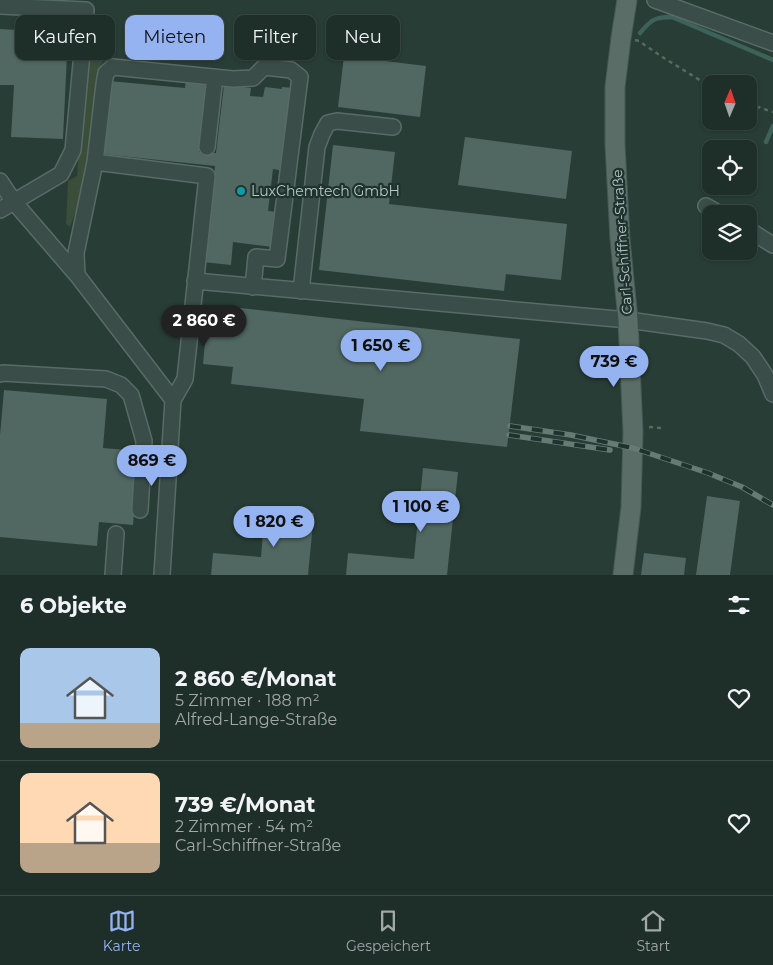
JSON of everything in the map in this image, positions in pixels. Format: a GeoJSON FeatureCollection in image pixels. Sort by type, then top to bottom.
{"type":"FeatureCollection","features":[{"type":"Feature","properties":{"kind":"main road","name":"Carl-Schiffner-Straße"},"geometry":{"type":"LineString","coordinates":[[623,575],[631,507],[634,454],[628,320],[620,239],[615,144],[615,88],[627,0]]}},
{"type":"Feature","properties":{"kind":"street"},"geometry":{"type":"LineString","coordinates":[[655,0],[773,43]]}},
{"type":"Feature","properties":{"kind":"street"},"geometry":{"type":"LineString","coordinates":[[0,6],[86,10],[73,150],[61,174],[0,210]]}},
{"type":"Feature","properties":{"kind":"street"},"geometry":{"type":"LineString","coordinates":[[77,275],[76,253],[95,162],[106,73],[113,67],[233,79],[253,78],[264,67],[291,70],[300,77],[277,259],[256,257],[253,286]]}},
{"type":"Feature","properties":{"kind":"street"},"geometry":{"type":"LineString","coordinates":[[207,148],[215,77]]}},
{"type":"Feature","properties":{"kind":"street"},"geometry":{"type":"LineString","coordinates":[[301,291],[317,147],[328,123],[337,121],[393,128]]}},
{"type":"Feature","properties":{"kind":"street"},"geometry":{"type":"LineString","coordinates":[[95,162],[207,176],[185,379],[173,400],[162,575]]}},
{"type":"Feature","properties":{"kind":"street"},"geometry":{"type":"LineString","coordinates":[[0,181],[14,202],[77,275],[173,400]]}},
{"type":"Feature","properties":{"kind":"street"},"geometry":{"type":"LineString","coordinates":[[757,235],[773,245]]}},
{"type":"Feature","properties":{"kind":"street"},"geometry":{"type":"LineString","coordinates":[[195,281],[628,320],[724,335],[739,344],[753,358],[773,394]]}},
{"type":"Feature","properties":{"kind":"street"},"geometry":{"type":"LineString","coordinates":[[0,374],[106,379],[121,385],[131,395],[144,441],[140,510]]}},
{"type":"Feature","properties":{"kind":"street"},"geometry":{"type":"LineString","coordinates":[[113,575],[116,534]]}},
{"type":"Feature","properties":{"kind":"path"},"geometry":{"type":"LineString","coordinates":[[621,38],[639,41],[702,81]]}},
{"type":"Feature","properties":{"kind":"path"},"geometry":{"type":"LineString","coordinates":[[758,107],[773,112]]}},
{"type":"Feature","properties":{"kind":"green space"},"geometry":{"type":"Polygon","coordinates":[[[88,60],[104,60],[99,68],[86,183],[70,227],[66,224],[68,181],[77,176],[85,69],[88,60]]]}},
{"type":"Feature","properties":{"kind":"building"},"geometry":{"type":"Polygon","coordinates":[[[0,29],[15,30],[15,60],[67,60],[63,139],[11,137],[14,85],[0,85],[0,29]]]}},
{"type":"Feature","properties":{"kind":"building"},"geometry":{"type":"Polygon","coordinates":[[[344,60],[377,60],[426,66],[420,117],[338,107],[344,60]]]}},
{"type":"Feature","properties":{"kind":"building"},"geometry":{"type":"Polygon","coordinates":[[[186,78],[206,80],[199,152],[216,153],[224,85],[251,88],[250,96],[263,97],[265,87],[294,88],[284,171],[273,169],[268,211],[278,212],[273,247],[233,242],[231,265],[203,262],[215,166],[102,154],[109,81],[185,88],[186,78]]]}},
{"type":"Feature","properties":{"kind":"building"},"geometry":{"type":"Polygon","coordinates":[[[465,137],[572,151],[566,199],[458,185],[465,137]]]}},
{"type":"Feature","properties":{"kind":"building"},"geometry":{"type":"Polygon","coordinates":[[[333,145],[395,152],[389,204],[567,224],[561,280],[506,274],[504,291],[319,270],[333,145]]]}},
{"type":"Feature","properties":{"kind":"building"},"geometry":{"type":"Polygon","coordinates":[[[240,308],[520,339],[507,447],[360,431],[364,399],[231,384],[233,367],[203,364],[206,333],[237,336],[240,308]]]}},
{"type":"Feature","properties":{"kind":"building"},"geometry":{"type":"Polygon","coordinates":[[[4,390],[107,399],[103,448],[139,451],[133,525],[99,522],[97,546],[0,537],[0,435],[4,390]]]}},
{"type":"Feature","properties":{"kind":"building"},"geometry":{"type":"Polygon","coordinates":[[[423,468],[458,472],[447,575],[346,575],[348,553],[414,559],[423,468]]]}},
{"type":"Feature","properties":{"kind":"building"},"geometry":{"type":"Polygon","coordinates":[[[707,496],[740,501],[730,575],[696,575],[707,496]]]}},
{"type":"Feature","properties":{"kind":"building"},"geometry":{"type":"Polygon","coordinates":[[[265,509],[314,513],[308,575],[211,575],[213,553],[261,557],[265,509]]]}},
{"type":"Feature","properties":{"kind":"building"},"geometry":{"type":"Polygon","coordinates":[[[644,553],[686,558],[684,575],[641,575],[644,553]]]}},
{"type":"Feature","properties":{"kind":"waterway"},"geometry":{"type":"LineString","coordinates":[[640,33],[653,20],[672,17],[773,60]]}},
{"type":"Feature","properties":{"kind":"waterway"},"geometry":{"type":"LineString","coordinates":[[766,142],[773,126]]}},
{"type":"Feature","properties":{"kind":"railway"},"geometry":{"type":"LineString","coordinates":[[510,426],[571,435],[633,448],[708,473],[742,487],[773,505]]}},
{"type":"Feature","properties":{"kind":"railway"},"geometry":{"type":"LineString","coordinates":[[509,435],[610,450]]}},
{"type":"Feature","properties":{"kind":"place","name":"LuxChemtech GmbH"},"geometry":{"type":"Point","coordinates":[241,191]}}]}
